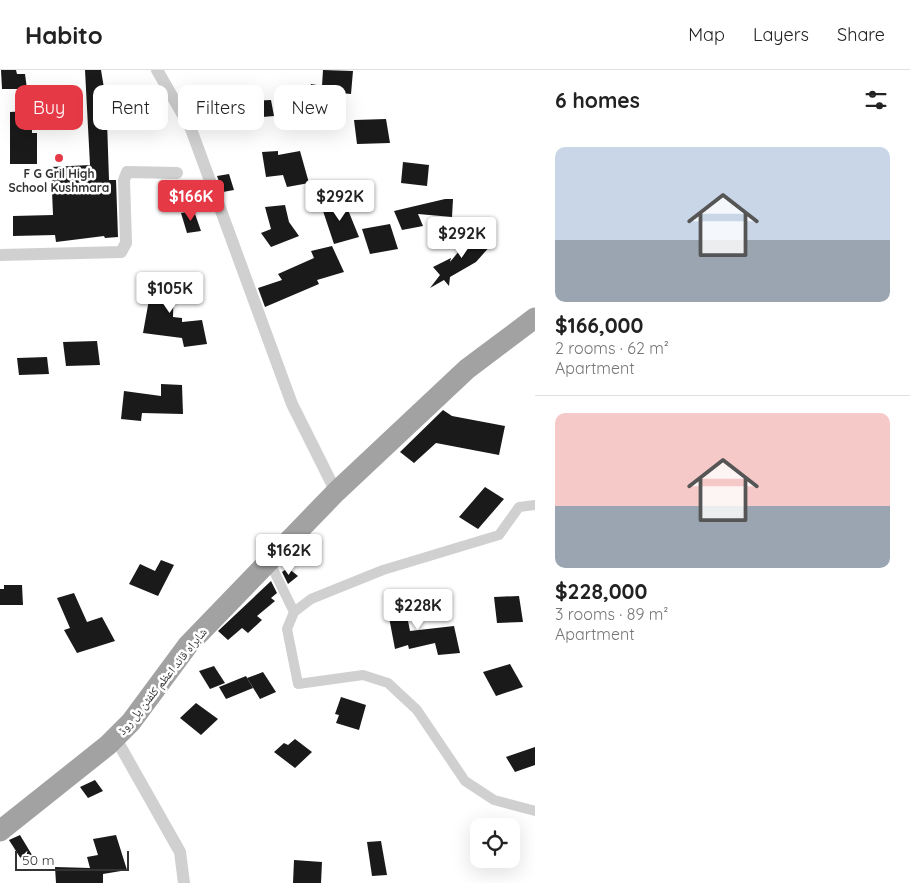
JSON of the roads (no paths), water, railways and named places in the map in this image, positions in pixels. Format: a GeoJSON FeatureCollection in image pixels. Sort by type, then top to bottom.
{"type":"FeatureCollection","features":[{"type":"Feature","properties":{"kind":"highway","name":"شاہراہ قائد اعظم کلفٹن پل روڈ"},"geometry":{"type":"LineString","coordinates":[[0,831],[116,737],[130,722],[188,646],[336,492],[467,369],[535,318]]}},
{"type":"Feature","properties":{"kind":"street"},"geometry":{"type":"LineString","coordinates":[[157,70],[191,129],[292,404],[336,492]]}},
{"type":"Feature","properties":{"kind":"street"},"geometry":{"type":"LineString","coordinates":[[0,255],[121,252],[126,243],[124,180],[127,172],[177,173]]}},
{"type":"Feature","properties":{"kind":"street"},"geometry":{"type":"LineString","coordinates":[[535,505],[519,507],[498,535],[383,570],[312,599],[294,612],[287,629],[298,684],[363,675],[388,683],[417,710],[465,781],[494,800],[535,811]]}},
{"type":"Feature","properties":{"kind":"street"},"geometry":{"type":"LineString","coordinates":[[270,561],[294,612]]}},
{"type":"Feature","properties":{"kind":"street"},"geometry":{"type":"LineString","coordinates":[[116,737],[180,852],[184,883]]}},
{"type":"Feature","properties":{"kind":"place","name":"F G Gril High School Kushmara"},"geometry":{"type":"Point","coordinates":[59,158]}}]}
